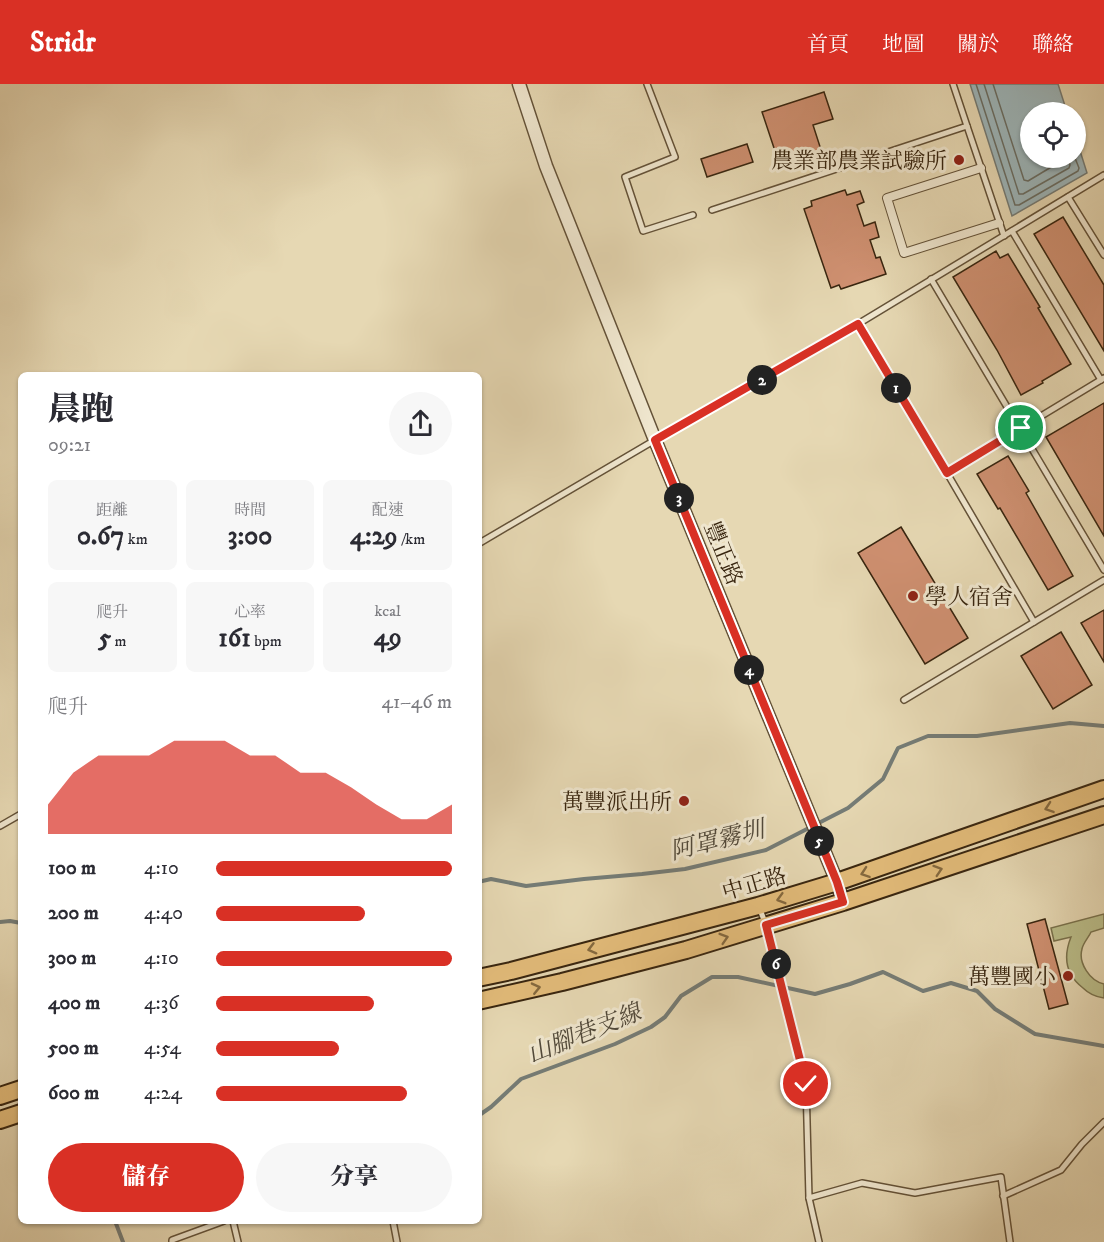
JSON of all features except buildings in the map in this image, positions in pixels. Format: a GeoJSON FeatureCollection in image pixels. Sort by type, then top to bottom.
{"type":"FeatureCollection","features":[{"type":"Feature","properties":{"kind":"main road","name":"中正路"},"geometry":{"type":"LineString","coordinates":[[482,977],[758,906],[837,882],[1104,789]]}},
{"type":"Feature","properties":{"kind":"main road","name":"中正路"},"geometry":{"type":"LineString","coordinates":[[482,1000],[675,953],[843,902],[1104,815]]}},
{"type":"Feature","properties":{"kind":"main road"},"geometry":{"type":"LineString","coordinates":[[0,1096],[18,1090]]}},
{"type":"Feature","properties":{"kind":"main road"},"geometry":{"type":"LineString","coordinates":[[0,1120],[18,1114]]}},
{"type":"Feature","properties":{"kind":"street","name":"豐正路"},"geometry":{"type":"LineString","coordinates":[[519,84],[546,165],[655,440],[837,882],[843,902]]}},
{"type":"Feature","properties":{"kind":"street"},"geometry":{"type":"LineString","coordinates":[[981,168],[887,198],[904,253],[999,223]]}},
{"type":"Feature","properties":{"kind":"lane"},"geometry":{"type":"LineString","coordinates":[[647,84],[675,157],[625,177],[643,231],[693,215]]}},
{"type":"Feature","properties":{"kind":"lane"},"geometry":{"type":"LineString","coordinates":[[953,84],[1004,236]]}},
{"type":"Feature","properties":{"kind":"lane"},"geometry":{"type":"LineString","coordinates":[[712,210],[967,126]]}},
{"type":"Feature","properties":{"kind":"lane"},"geometry":{"type":"LineString","coordinates":[[482,542],[858,324],[1104,175]]}},
{"type":"Feature","properties":{"kind":"lane"},"geometry":{"type":"LineString","coordinates":[[1068,197],[1104,255]]}},
{"type":"Feature","properties":{"kind":"lane"},"geometry":{"type":"LineString","coordinates":[[947,473],[1103,379],[1012,231]]}},
{"type":"Feature","properties":{"kind":"lane"},"geometry":{"type":"LineString","coordinates":[[931,279],[1104,570]]}},
{"type":"Feature","properties":{"kind":"lane"},"geometry":{"type":"LineString","coordinates":[[858,324],[1034,622]]}},
{"type":"Feature","properties":{"kind":"lane"},"geometry":{"type":"LineString","coordinates":[[904,700],[1104,580]]}},
{"type":"Feature","properties":{"kind":"lane"},"geometry":{"type":"LineString","coordinates":[[0,826],[18,816]]}},
{"type":"Feature","properties":{"kind":"lane"},"geometry":{"type":"LineString","coordinates":[[758,906],[766,925],[806,1084],[809,1198],[819,1242]]}},
{"type":"Feature","properties":{"kind":"lane"},"geometry":{"type":"LineString","coordinates":[[1003,1196],[1061,1170],[1104,1122]]}},
{"type":"Feature","properties":{"kind":"lane"},"geometry":{"type":"LineString","coordinates":[[809,1198],[862,1182],[915,1193],[1001,1177],[1010,1242]]}},
{"type":"Feature","properties":{"kind":"lane"},"geometry":{"type":"LineString","coordinates":[[172,1242],[172,1240],[216,1224]]}},
{"type":"Feature","properties":{"kind":"lane"},"geometry":{"type":"LineString","coordinates":[[235,1224],[238,1242]]}},
{"type":"Feature","properties":{"kind":"lane"},"geometry":{"type":"LineString","coordinates":[[394,1224],[397,1242]]}},
{"type":"Feature","properties":{"kind":"green space"},"geometry":{"type":"Polygon","coordinates":[[[1104,914],[1104,928],[1091,932],[1081,954],[1086,971],[1094,979],[1104,984],[1104,998],[1095,996],[1077,983],[1070,971],[1067,958],[1071,937],[1054,941],[1051,928],[1104,914]]]}},
{"type":"Feature","properties":{"kind":"water"},"geometry":{"type":"Polygon","coordinates":[[[970,84],[1058,84],[1064,102],[1020,102],[1020,168],[1085,168],[1087,173],[1012,216],[970,84]]]}},
{"type":"Feature","properties":{"kind":"waterway","name":"阿罩霧圳"},"geometry":{"type":"LineString","coordinates":[[482,881],[491,879],[526,886],[642,874],[685,869],[766,850],[848,808],[883,779],[898,748],[928,736],[977,736],[1070,723],[1104,726]]}},
{"type":"Feature","properties":{"kind":"waterway","name":"阿罩霧圳"},"geometry":{"type":"LineString","coordinates":[[0,922],[18,922]]}},
{"type":"Feature","properties":{"kind":"waterway","name":"山腳巷支線"},"geometry":{"type":"LineString","coordinates":[[482,1113],[521,1079],[615,1044],[651,1027],[665,1017],[681,996],[712,977],[738,977],[815,994],[883,972],[923,991],[951,983],[977,991],[995,1009],[1035,1034],[1104,1046]]}},
{"type":"Feature","properties":{"kind":"waterway","name":"山腳巷支線"},"geometry":{"type":"LineString","coordinates":[[116,1224],[123,1242]]}},
{"type":"Feature","properties":{"kind":"place","name":"農業部農業試驗所"},"geometry":{"type":"Point","coordinates":[959,160]}},
{"type":"Feature","properties":{"kind":"place","name":"學人宿舍"},"geometry":{"type":"Point","coordinates":[913,596]}},
{"type":"Feature","properties":{"kind":"place","name":"萬豐派出所"},"geometry":{"type":"Point","coordinates":[684,801]}},
{"type":"Feature","properties":{"kind":"place","name":"萬豐國小"},"geometry":{"type":"Point","coordinates":[1068,976]}},
{"type":"Feature","properties":{"kind":"route"},"geometry":{"type":"LineString","coordinates":[[806,1084],[766,925],[843,902],[837,882],[655,440],[858,324],[947,473],[1021,428]]}}]}
